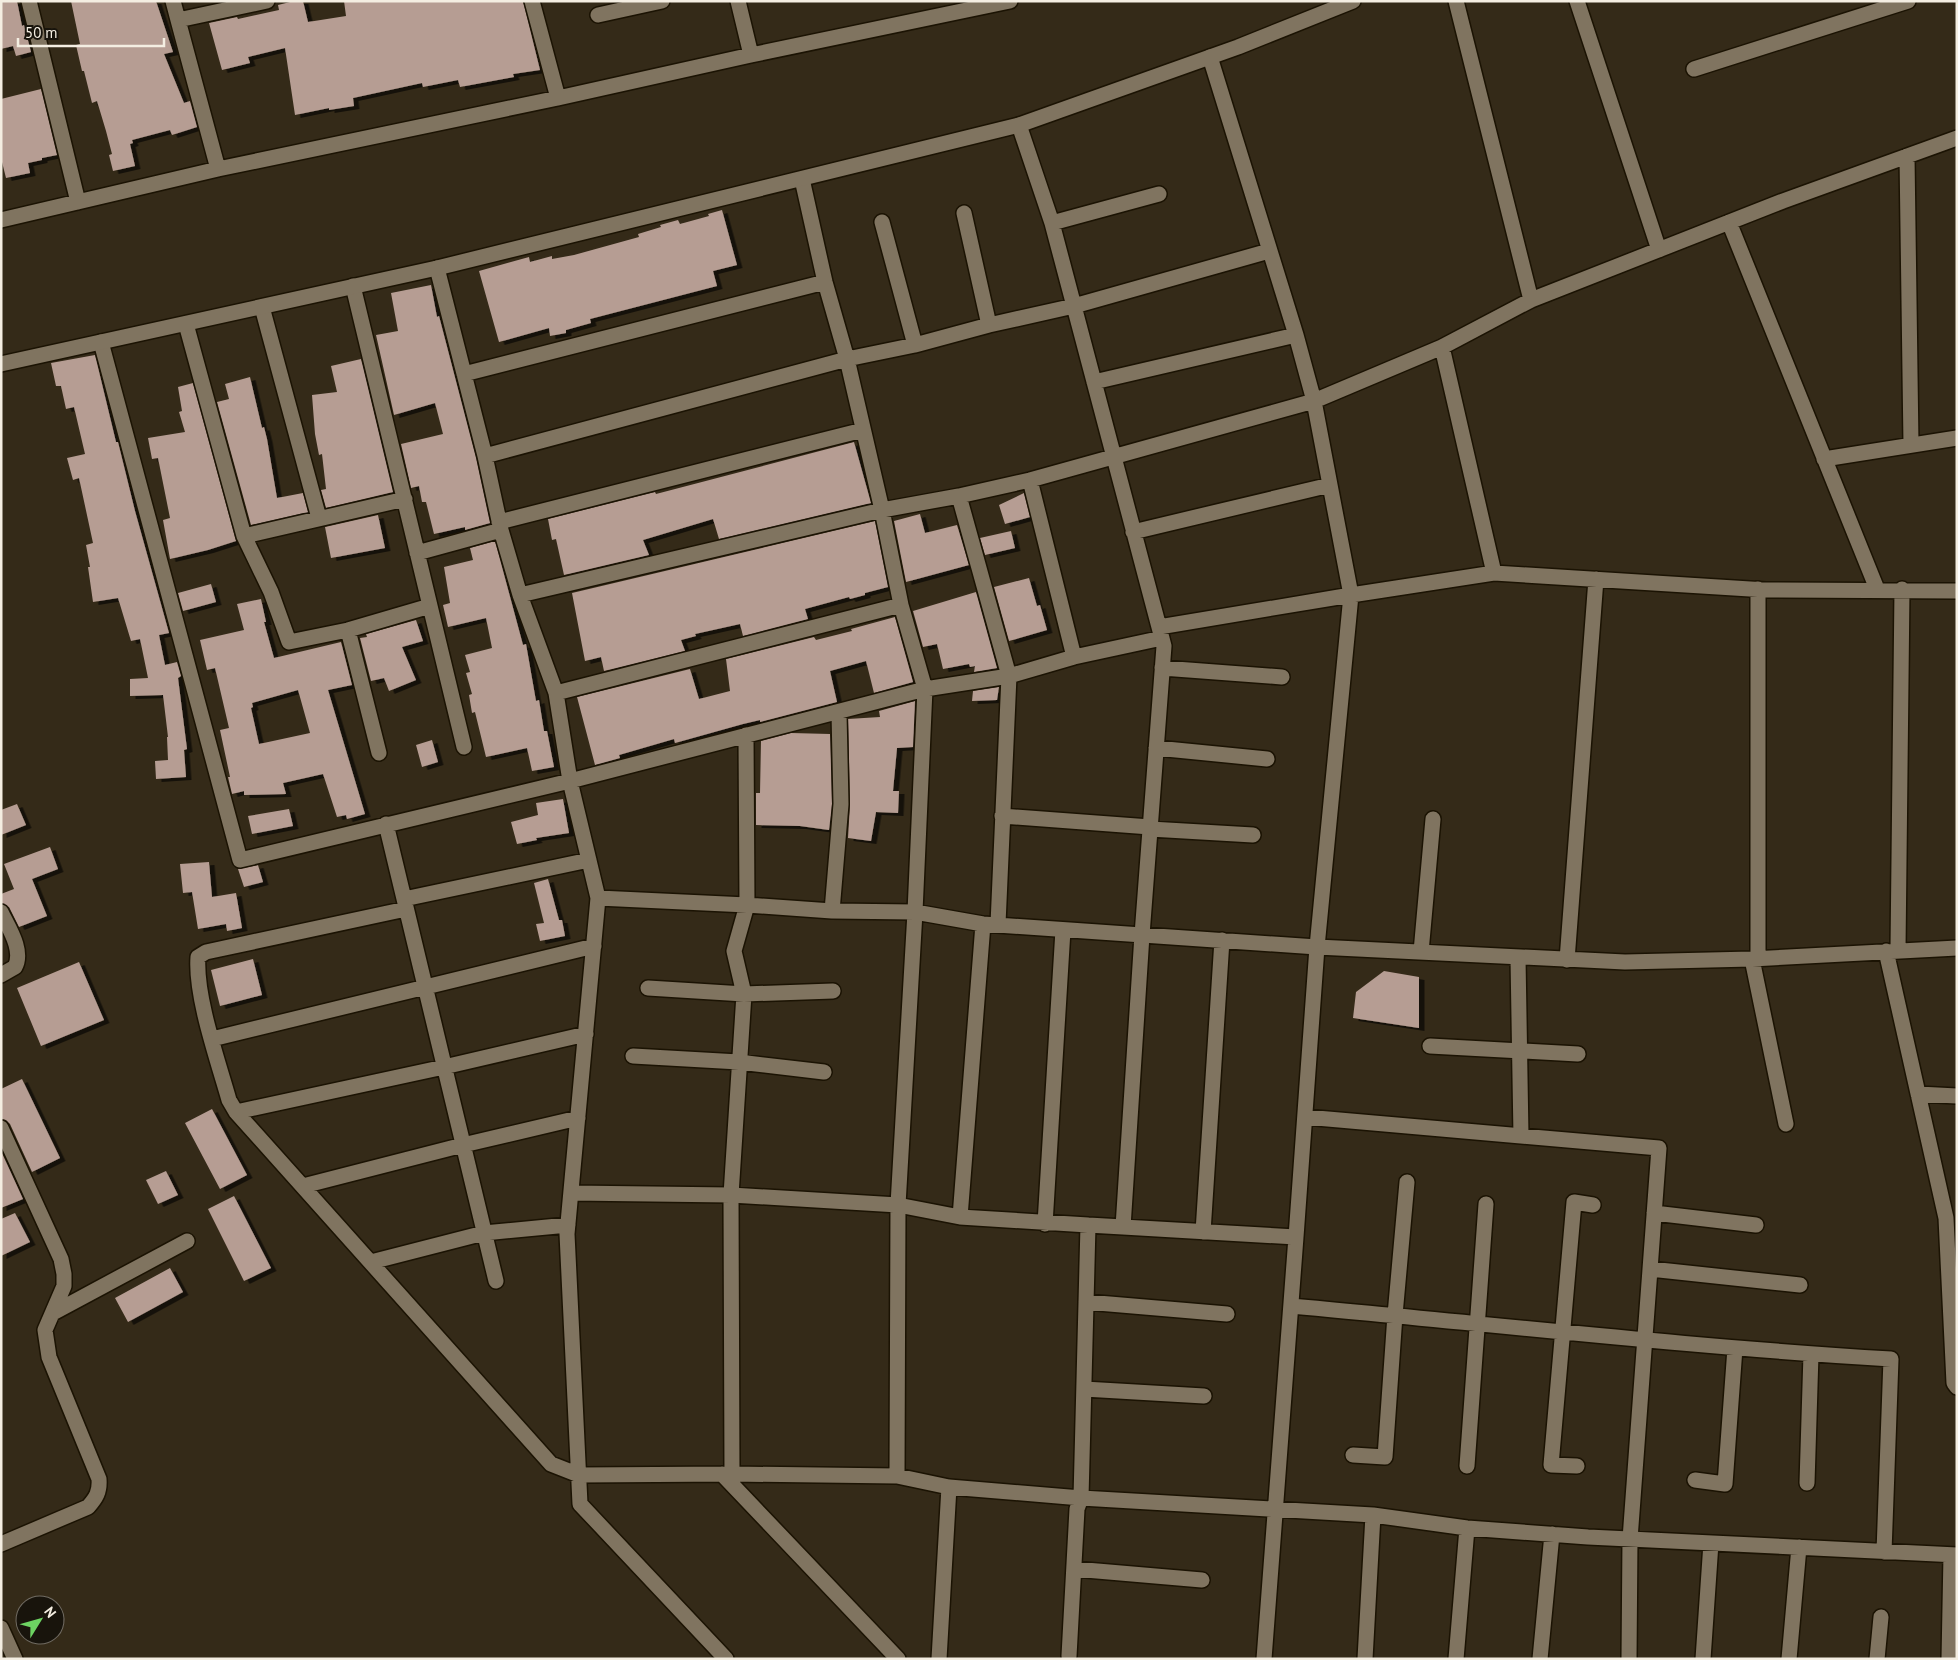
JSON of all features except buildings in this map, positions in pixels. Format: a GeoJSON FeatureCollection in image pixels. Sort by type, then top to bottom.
{"type":"FeatureCollection","features":[{"type":"Feature","properties":{"kind":"street"},"geometry":{"type":"LineString","coordinates":[[29,1],[78,202]]}},
{"type":"Feature","properties":{"kind":"street"},"geometry":{"type":"LineString","coordinates":[[173,1],[218,169]]}},
{"type":"Feature","properties":{"kind":"street"},"geometry":{"type":"LineString","coordinates":[[178,20],[267,1]]}},
{"type":"Feature","properties":{"kind":"street"},"geometry":{"type":"LineString","coordinates":[[532,1],[558,98]]}},
{"type":"Feature","properties":{"kind":"street"},"geometry":{"type":"LineString","coordinates":[[598,15],[662,1]]}},
{"type":"Feature","properties":{"kind":"street"},"geometry":{"type":"LineString","coordinates":[[738,1],[751,54]]}},
{"type":"Feature","properties":{"kind":"street"},"geometry":{"type":"LineString","coordinates":[[1,364],[437,268],[1020,125],[1210,57],[1353,1]]}},
{"type":"Feature","properties":{"kind":"street"},"geometry":{"type":"LineString","coordinates":[[1456,1],[1531,300]]}},
{"type":"Feature","properties":{"kind":"street"},"geometry":{"type":"LineString","coordinates":[[1577,1],[1658,250]]}},
{"type":"Feature","properties":{"kind":"street"},"geometry":{"type":"LineString","coordinates":[[1694,69],[1908,1]]}},
{"type":"Feature","properties":{"kind":"street"},"geometry":{"type":"LineString","coordinates":[[1,220],[218,169],[558,98],[751,54],[1001,3]]}},
{"type":"Feature","properties":{"kind":"street"},"geometry":{"type":"LineString","coordinates":[[1210,57],[1296,335],[1314,401],[1351,595],[1317,947],[1264,1659]]}},
{"type":"Feature","properties":{"kind":"street"},"geometry":{"type":"LineString","coordinates":[[1020,125],[1052,223],[1164,646],[1142,935],[1123,1227]]}},
{"type":"Feature","properties":{"kind":"street"},"geometry":{"type":"LineString","coordinates":[[520,595],[882,510],[959,496],[1030,480],[1314,401],[1442,347],[1531,300],[1729,222],[1957,138]]}},
{"type":"Feature","properties":{"kind":"street"},"geometry":{"type":"LineString","coordinates":[[1907,156],[1911,445]]}},
{"type":"Feature","properties":{"kind":"street"},"geometry":{"type":"LineString","coordinates":[[802,179],[825,282],[847,359],[882,510],[901,605],[925,689],[915,912],[898,1205],[897,1476]]}},
{"type":"Feature","properties":{"kind":"street"},"geometry":{"type":"LineString","coordinates":[[1052,223],[1159,194]]}},
{"type":"Feature","properties":{"kind":"street"},"geometry":{"type":"LineString","coordinates":[[964,213],[989,325]]}},
{"type":"Feature","properties":{"kind":"street"},"geometry":{"type":"LineString","coordinates":[[882,222],[915,345]]}},
{"type":"Feature","properties":{"kind":"street"},"geometry":{"type":"LineString","coordinates":[[1729,222],[1877,589]]}},
{"type":"Feature","properties":{"kind":"street"},"geometry":{"type":"LineString","coordinates":[[485,456],[847,359],[915,345],[989,325],[1074,306],[1269,251]]}},
{"type":"Feature","properties":{"kind":"street"},"geometry":{"type":"LineString","coordinates":[[437,268],[485,456],[500,526],[520,595],[556,693],[570,781],[598,898],[568,1225],[580,1504],[726,1659]]}},
{"type":"Feature","properties":{"kind":"street"},"geometry":{"type":"LineString","coordinates":[[464,374],[825,282]]}},
{"type":"Feature","properties":{"kind":"street"},"geometry":{"type":"LineString","coordinates":[[353,286],[464,747]]}},
{"type":"Feature","properties":{"kind":"street"},"geometry":{"type":"LineString","coordinates":[[262,307],[319,518]]}},
{"type":"Feature","properties":{"kind":"street"},"geometry":{"type":"LineString","coordinates":[[186,324],[244,536],[271,592],[288,642],[348,630],[430,606]]}},
{"type":"Feature","properties":{"kind":"street"},"geometry":{"type":"LineString","coordinates":[[1094,382],[1296,335]]}},
{"type":"Feature","properties":{"kind":"street"},"geometry":{"type":"LineString","coordinates":[[102,342],[240,860],[570,781],[839,713],[925,689],[1009,676],[1161,633],[1351,595],[1494,573],[1758,590],[1957,590]]}},
{"type":"Feature","properties":{"kind":"street"},"geometry":{"type":"LineString","coordinates":[[1442,347],[1494,573]]}},
{"type":"Feature","properties":{"kind":"street"},"geometry":{"type":"LineString","coordinates":[[416,552],[500,526],[862,430]]}},
{"type":"Feature","properties":{"kind":"street"},"geometry":{"type":"LineString","coordinates":[[1824,459],[1957,438]]}},
{"type":"Feature","properties":{"kind":"street"},"geometry":{"type":"LineString","coordinates":[[1030,480],[1074,658]]}},
{"type":"Feature","properties":{"kind":"street"},"geometry":{"type":"LineString","coordinates":[[1134,532],[1330,486]]}},
{"type":"Feature","properties":{"kind":"street"},"geometry":{"type":"LineString","coordinates":[[959,496],[1009,676],[1002,816],[960,1217]]}},
{"type":"Feature","properties":{"kind":"street"},"geometry":{"type":"LineString","coordinates":[[244,536],[405,499]]}},
{"type":"Feature","properties":{"kind":"street"},"geometry":{"type":"LineString","coordinates":[[1566,960],[1596,579]]}},
{"type":"Feature","properties":{"kind":"street"},"geometry":{"type":"LineString","coordinates":[[1902,589],[1892,951],[1918,1094],[1946,1218],[1954,1383],[1957,1387]]}},
{"type":"Feature","properties":{"kind":"street"},"geometry":{"type":"LineString","coordinates":[[1758,590],[1755,958],[1786,1124]]}},
{"type":"Feature","properties":{"kind":"street"},"geometry":{"type":"LineString","coordinates":[[556,693],[901,605]]}},
{"type":"Feature","properties":{"kind":"street"},"geometry":{"type":"LineString","coordinates":[[348,630],[379,753]]}},
{"type":"Feature","properties":{"kind":"street"},"geometry":{"type":"LineString","coordinates":[[1162,668],[1282,677]]}},
{"type":"Feature","properties":{"kind":"street"},"geometry":{"type":"LineString","coordinates":[[832,911],[841,804],[839,713]]}},
{"type":"Feature","properties":{"kind":"street"},"geometry":{"type":"LineString","coordinates":[[746,736],[747,905],[734,951],[744,994],[731,1195],[727,1474],[898,1659]]}},
{"type":"Feature","properties":{"kind":"street"},"geometry":{"type":"LineString","coordinates":[[1156,748],[1267,759]]}},
{"type":"Feature","properties":{"kind":"street"},"geometry":{"type":"LineString","coordinates":[[1002,816],[1253,835]]}},
{"type":"Feature","properties":{"kind":"street"},"geometry":{"type":"LineString","coordinates":[[1422,952],[1433,819]]}},
{"type":"Feature","properties":{"kind":"street"},"geometry":{"type":"LineString","coordinates":[[386,824],[496,1281]]}},
{"type":"Feature","properties":{"kind":"street"},"geometry":{"type":"LineString","coordinates":[[589,860],[206,952],[198,957],[197,969],[212,1039],[229,1100],[236,1112],[551,1464],[579,1475],[897,1476],[949,1487],[1080,1498],[1372,1515],[1467,1528],[1630,1539],[1954,1555],[1949,1659]]}},
{"type":"Feature","properties":{"kind":"street"},"geometry":{"type":"LineString","coordinates":[[598,898],[832,911],[915,912],[990,924],[1063,930],[1317,947],[1566,960],[1625,962],[1957,948]]}},
{"type":"Feature","properties":{"kind":"street"},"geometry":{"type":"LineString","coordinates":[[1,912],[18,957],[15,967],[1,975]]}},
{"type":"Feature","properties":{"kind":"street"},"geometry":{"type":"LineString","coordinates":[[1045,1224],[1063,930]]}},
{"type":"Feature","properties":{"kind":"street"},"geometry":{"type":"LineString","coordinates":[[1203,1232],[1222,940]]}},
{"type":"Feature","properties":{"kind":"street"},"geometry":{"type":"LineString","coordinates":[[212,1039],[594,946]]}},
{"type":"Feature","properties":{"kind":"street"},"geometry":{"type":"LineString","coordinates":[[1518,958],[1521,1136]]}},
{"type":"Feature","properties":{"kind":"street"},"geometry":{"type":"LineString","coordinates":[[648,988],[744,994],[833,991]]}},
{"type":"Feature","properties":{"kind":"street"},"geometry":{"type":"LineString","coordinates":[[236,1112],[586,1034]]}},
{"type":"Feature","properties":{"kind":"street"},"geometry":{"type":"LineString","coordinates":[[1430,1046],[1578,1054]]}},
{"type":"Feature","properties":{"kind":"street"},"geometry":{"type":"LineString","coordinates":[[633,1056],[739,1062],[824,1072]]}},
{"type":"Feature","properties":{"kind":"street"},"geometry":{"type":"LineString","coordinates":[[1918,1094],[1957,1096]]}},
{"type":"Feature","properties":{"kind":"street"},"geometry":{"type":"LineString","coordinates":[[1305,1117],[1659,1148],[1630,1539],[1629,1659]]}},
{"type":"Feature","properties":{"kind":"street"},"geometry":{"type":"LineString","coordinates":[[303,1186],[578,1118]]}},
{"type":"Feature","properties":{"kind":"street"},"geometry":{"type":"LineString","coordinates":[[1,1128],[60,1259],[64,1274],[64,1286],[46,1330],[49,1358],[99,1479],[100,1488],[97,1497],[82,1510],[1,1544]]}},
{"type":"Feature","properties":{"kind":"street"},"geometry":{"type":"LineString","coordinates":[[1353,1455],[1386,1457],[1395,1315],[1407,1182]]}},
{"type":"Feature","properties":{"kind":"street"},"geometry":{"type":"LineString","coordinates":[[571,1193],[731,1195],[898,1205],[960,1217],[1045,1224],[1296,1237]]}},
{"type":"Feature","properties":{"kind":"street"},"geometry":{"type":"LineString","coordinates":[[1577,1466],[1551,1465],[1574,1202],[1593,1205]]}},
{"type":"Feature","properties":{"kind":"street"},"geometry":{"type":"LineString","coordinates":[[1467,1466],[1486,1204]]}},
{"type":"Feature","properties":{"kind":"street"},"geometry":{"type":"LineString","coordinates":[[1654,1213],[1756,1225]]}},
{"type":"Feature","properties":{"kind":"street"},"geometry":{"type":"LineString","coordinates":[[371,1262],[484,1233],[568,1225]]}},
{"type":"Feature","properties":{"kind":"street"},"geometry":{"type":"LineString","coordinates":[[1069,1656],[1080,1498],[1088,1225]]}},
{"type":"Feature","properties":{"kind":"street"},"geometry":{"type":"LineString","coordinates":[[52,1313],[186,1241]]}},
{"type":"Feature","properties":{"kind":"street"},"geometry":{"type":"LineString","coordinates":[[1650,1269],[1800,1285]]}},
{"type":"Feature","properties":{"kind":"street"},"geometry":{"type":"LineString","coordinates":[[1086,1302],[1227,1314]]}},
{"type":"Feature","properties":{"kind":"street"},"geometry":{"type":"LineString","coordinates":[[1291,1306],[1734,1348],[1891,1359],[1884,1552]]}},
{"type":"Feature","properties":{"kind":"street"},"geometry":{"type":"LineString","coordinates":[[1695,1480],[1725,1484],[1734,1348]]}},
{"type":"Feature","properties":{"kind":"street"},"geometry":{"type":"LineString","coordinates":[[1807,1483],[1811,1354]]}},
{"type":"Feature","properties":{"kind":"street"},"geometry":{"type":"LineString","coordinates":[[1084,1389],[1204,1396]]}},
{"type":"Feature","properties":{"kind":"street"},"geometry":{"type":"LineString","coordinates":[[939,1659],[949,1487]]}},
{"type":"Feature","properties":{"kind":"street"},"geometry":{"type":"LineString","coordinates":[[1365,1659],[1372,1515]]}},
{"type":"Feature","properties":{"kind":"street"},"geometry":{"type":"LineString","coordinates":[[1456,1659],[1467,1528]]}},
{"type":"Feature","properties":{"kind":"street"},"geometry":{"type":"LineString","coordinates":[[1540,1659],[1552,1534]]}},
{"type":"Feature","properties":{"kind":"street"},"geometry":{"type":"LineString","coordinates":[[1703,1659],[1711,1543]]}},
{"type":"Feature","properties":{"kind":"street"},"geometry":{"type":"LineString","coordinates":[[1790,1659],[1799,1547]]}},
{"type":"Feature","properties":{"kind":"street"},"geometry":{"type":"LineString","coordinates":[[1074,1569],[1202,1580]]}},
{"type":"Feature","properties":{"kind":"street"},"geometry":{"type":"LineString","coordinates":[[1877,1659],[1881,1617]]}},
{"type":"Feature","properties":{"kind":"street"},"geometry":{"type":"LineString","coordinates":[[1,1628],[15,1659]]}}]}
